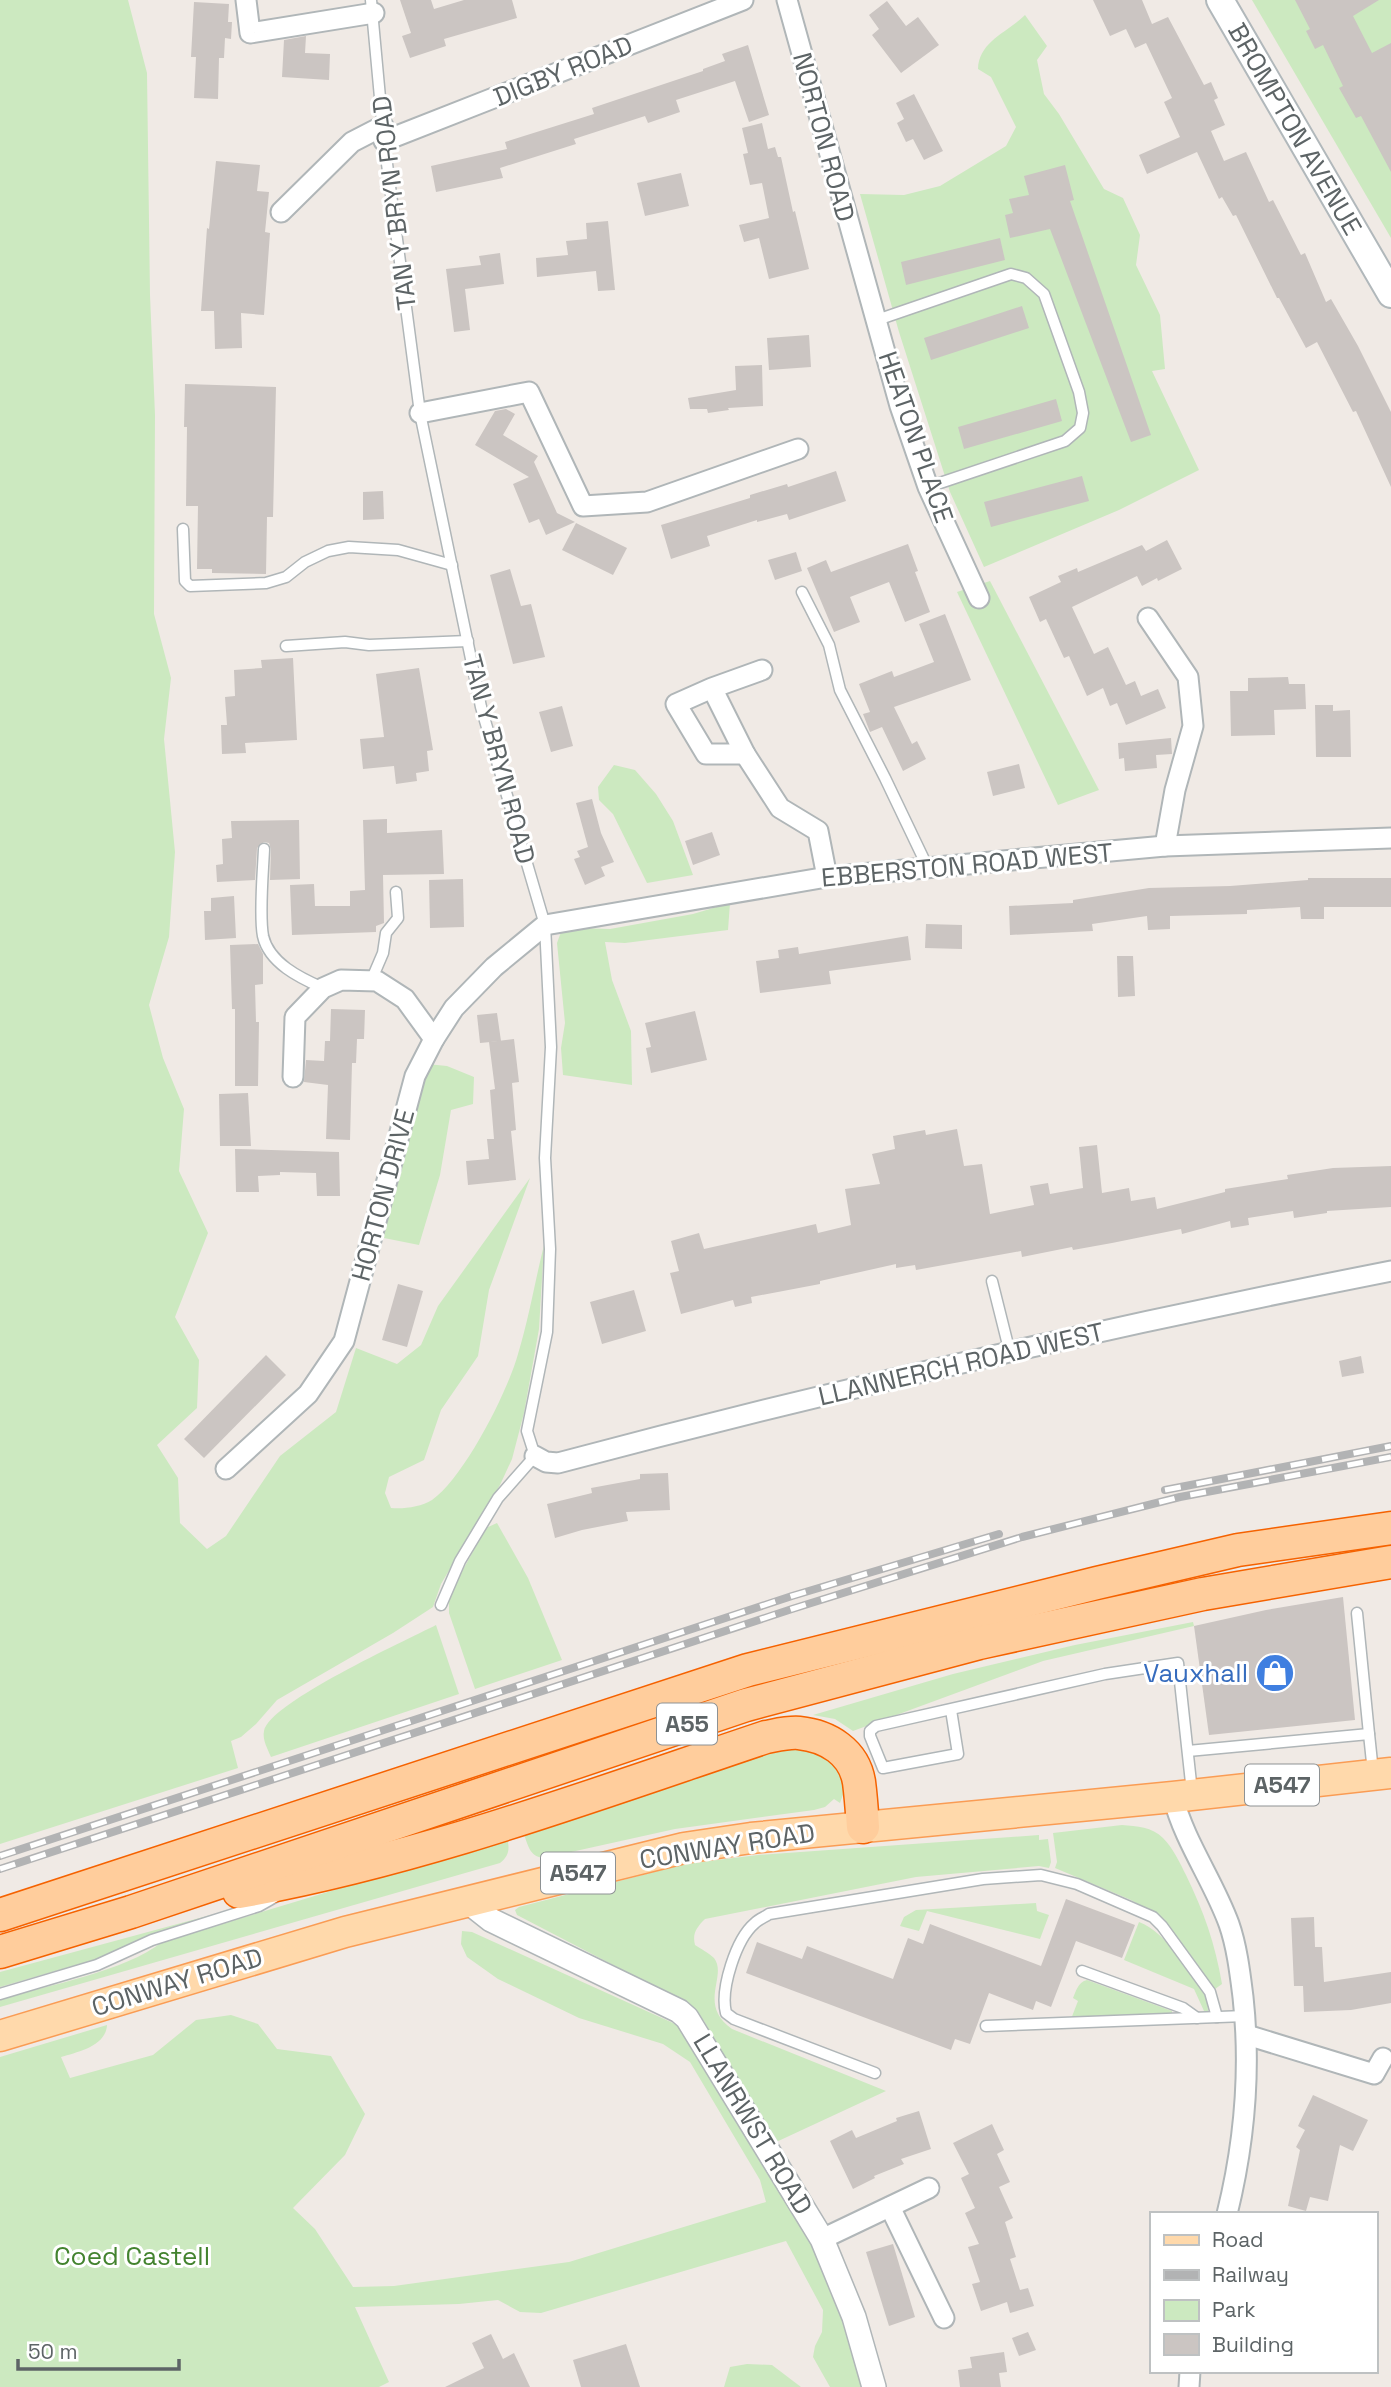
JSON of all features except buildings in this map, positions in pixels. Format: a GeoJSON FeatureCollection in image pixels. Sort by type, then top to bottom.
{"type":"FeatureCollection","features":[{"type":"Feature","properties":{"kind":"highway"},"geometry":{"type":"LineString","coordinates":[[1238,1550],[1391,1514]]}},
{"type":"Feature","properties":{"kind":"highway","name":"A55"},"geometry":{"type":"LineString","coordinates":[[0,1916],[748,1670],[1238,1550],[1391,1528]]}},
{"type":"Feature","properties":{"kind":"highway","name":"A55"},"geometry":{"type":"LineString","coordinates":[[0,1952],[131,1912],[746,1705],[979,1643],[1203,1594],[1391,1562]]}},
{"type":"Feature","properties":{"kind":"highway"},"geometry":{"type":"LineString","coordinates":[[131,1912],[305,1879],[471,1835],[766,1737],[797,1732],[822,1737],[838,1746],[853,1765],[859,1780],[863,1827]]}},
{"type":"Feature","properties":{"kind":"main road","name":"BROMPTON AVENUE"},"geometry":{"type":"LineString","coordinates":[[1220,0],[1391,295]]}},
{"type":"Feature","properties":{"kind":"main road","name":"CONWAY ROAD"},"geometry":{"type":"LineString","coordinates":[[0,2036],[345,1932],[684,1848],[751,1838],[1382,1774]]}},
{"type":"Feature","properties":{"kind":"street"},"geometry":{"type":"LineString","coordinates":[[246,0],[250,33],[372,7]]}},
{"type":"Feature","properties":{"kind":"street","name":"DIGBY ROAD"},"geometry":{"type":"LineString","coordinates":[[281,212],[352,142],[383,133],[743,0]]}},
{"type":"Feature","properties":{"kind":"street","name":"NORTON ROAD"},"geometry":{"type":"LineString","coordinates":[[787,0],[862,273]]}},
{"type":"Feature","properties":{"kind":"street","name":"HEATON PLACE"},"geometry":{"type":"LineString","coordinates":[[862,273],[900,406],[928,487],[979,598]]}},
{"type":"Feature","properties":{"kind":"street"},"geometry":{"type":"LineString","coordinates":[[420,413],[529,392],[583,506],[647,502],[799,449]]}},
{"type":"Feature","properties":{"kind":"street"},"geometry":{"type":"LineString","coordinates":[[1148,618],[1188,677],[1193,726],[1175,789],[1165,846]]}},
{"type":"Feature","properties":{"kind":"street"},"geometry":{"type":"LineString","coordinates":[[746,754],[706,754],[676,704],[762,670]]}},
{"type":"Feature","properties":{"kind":"street"},"geometry":{"type":"LineString","coordinates":[[712,688],[746,754],[780,808],[818,831],[827,877]]}},
{"type":"Feature","properties":{"kind":"street","name":"EBBERSTON ROAD WEST"},"geometry":{"type":"LineString","coordinates":[[545,925],[827,877],[1165,846],[1391,838]]}},
{"type":"Feature","properties":{"kind":"street","name":"HORTON DRIVE"},"geometry":{"type":"LineString","coordinates":[[226,1469],[307,1394],[344,1341],[415,1076],[434,1039],[454,1008],[486,975],[545,925]]}},
{"type":"Feature","properties":{"kind":"street"},"geometry":{"type":"LineString","coordinates":[[292,1077],[295,1017],[323,988],[341,980],[377,981],[405,999],[434,1039]]}},
{"type":"Feature","properties":{"kind":"street","name":"LLANNERCH ROAD WEST"},"geometry":{"type":"LineString","coordinates":[[535,1456],[546,1462],[558,1463],[755,1410],[1247,1299],[1391,1270]]}},
{"type":"Feature","properties":{"kind":"street"},"geometry":{"type":"LineString","coordinates":[[1183,1796],[1180,1823],[1229,1923],[1240,1969],[1246,2025],[1248,2084],[1244,2129],[1227,2212]]}},
{"type":"Feature","properties":{"kind":"street","name":"LLANRWST ROAD"},"geometry":{"type":"LineString","coordinates":[[467,1900],[491,1920],[679,2011],[687,2018],[822,2239],[854,2317],[874,2387]]}},
{"type":"Feature","properties":{"kind":"street"},"geometry":{"type":"LineString","coordinates":[[1246,2025],[1374,2074],[1383,2058]]}},
{"type":"Feature","properties":{"kind":"street"},"geometry":{"type":"LineString","coordinates":[[822,2239],[929,2188]]}},
{"type":"Feature","properties":{"kind":"street"},"geometry":{"type":"LineString","coordinates":[[890,2207],[944,2318]]}},
{"type":"Feature","properties":{"kind":"lane","name":"TAN Y BRYN ROAD"},"geometry":{"type":"LineString","coordinates":[[372,7],[383,133],[420,413],[481,707],[545,925],[551,1046],[545,1158],[550,1249],[547,1332],[527,1430],[535,1456]]}},
{"type":"Feature","properties":{"kind":"lane"},"geometry":{"type":"LineString","coordinates":[[877,320],[1011,274],[1026,278],[1044,294],[1079,392],[1083,413],[1080,429],[1065,441],[928,487]]}},
{"type":"Feature","properties":{"kind":"lane"},"geometry":{"type":"LineString","coordinates":[[183,529],[185,581],[191,586],[266,583],[286,577],[305,562],[328,551],[349,547],[398,550],[452,565]]}},
{"type":"Feature","properties":{"kind":"lane"},"geometry":{"type":"LineString","coordinates":[[802,592],[829,645],[840,690],[886,778],[928,868]]}},
{"type":"Feature","properties":{"kind":"lane"},"geometry":{"type":"LineString","coordinates":[[286,646],[345,642],[369,645],[468,641]]}},
{"type":"Feature","properties":{"kind":"lane"},"geometry":{"type":"LineString","coordinates":[[264,849],[263,936],[269,950],[286,967],[298,977],[323,988]]}},
{"type":"Feature","properties":{"kind":"lane"},"geometry":{"type":"LineString","coordinates":[[371,981],[383,953],[386,933],[398,918],[396,892]]}},
{"type":"Feature","properties":{"kind":"lane"},"geometry":{"type":"LineString","coordinates":[[992,1281],[1010,1353]]}},
{"type":"Feature","properties":{"kind":"lane"},"geometry":{"type":"LineString","coordinates":[[441,1605],[460,1561],[498,1498],[535,1456]]}},
{"type":"Feature","properties":{"kind":"lane"},"geometry":{"type":"LineString","coordinates":[[1357,1613],[1369,1734],[1382,1774]]}},
{"type":"Feature","properties":{"kind":"lane"},"geometry":{"type":"LineString","coordinates":[[951,1710],[958,1754],[883,1768],[870,1736],[870,1731],[876,1726],[1105,1674],[1178,1663],[1188,1751],[1183,1796]]}},
{"type":"Feature","properties":{"kind":"lane"},"geometry":{"type":"LineString","coordinates":[[1188,1751],[1369,1734]]}},
{"type":"Feature","properties":{"kind":"lane"},"geometry":{"type":"LineString","coordinates":[[875,2073],[734,2019],[726,2013],[723,1993],[730,1966],[754,1923],[769,1914],[983,1879],[1041,1875],[1056,1877],[1153,1917],[1210,1992],[1217,2017]]}},
{"type":"Feature","properties":{"kind":"lane"},"geometry":{"type":"LineString","coordinates":[[0,1994],[97,1965],[152,1940],[259,1906],[305,1879]]}},
{"type":"Feature","properties":{"kind":"lane"},"geometry":{"type":"LineString","coordinates":[[1082,1971],[1183,2008],[1197,2018]]}},
{"type":"Feature","properties":{"kind":"lane"},"geometry":{"type":"LineString","coordinates":[[986,2026],[1217,2017],[1246,2025]]}},
{"type":"Feature","properties":{"kind":"green space"},"geometry":{"type":"Polygon","coordinates":[[[0,0],[128,0],[147,73],[150,295],[155,415],[154,614],[171,678],[164,739],[175,852],[169,937],[149,1005],[163,1058],[184,1109],[179,1171],[208,1233],[175,1317],[199,1360],[197,1408],[157,1445],[178,1478],[180,1523],[207,1549],[226,1536],[280,1456],[336,1412],[356,1348],[397,1364],[421,1345],[438,1306],[530,1178],[489,1290],[478,1356],[441,1410],[424,1460],[389,1477],[385,1493],[391,1508],[412,1507],[432,1500],[458,1473],[471,1454],[505,1389],[522,1340],[544,1245],[539,1329],[524,1413],[512,1459],[500,1485],[441,1584],[433,1607],[277,1700],[256,1724],[241,1737],[231,1741],[238,1768],[0,1844],[0,0]]]}},
{"type":"Feature","properties":{"kind":"green space"},"geometry":{"type":"Polygon","coordinates":[[[1252,0],[1391,0],[1391,238],[1252,0]]]}},
{"type":"Feature","properties":{"kind":"green space"},"geometry":{"type":"Polygon","coordinates":[[[1025,15],[1047,46],[1037,60],[1044,94],[1104,189],[1123,198],[1140,235],[1136,265],[1160,315],[1165,369],[1152,371],[1199,470],[1119,510],[984,567],[950,492],[899,332],[860,194],[904,195],[940,186],[1006,146],[1016,127],[991,77],[978,69],[983,51],[989,44],[1025,15]]]}},
{"type":"Feature","properties":{"kind":"green space"},"geometry":{"type":"Polygon","coordinates":[[[990,581],[1099,790],[1058,805],[957,592],[990,581]]]}},
{"type":"Feature","properties":{"kind":"green space"},"geometry":{"type":"Polygon","coordinates":[[[614,765],[635,770],[656,794],[673,821],[693,875],[647,883],[613,814],[599,800],[598,787],[614,765]]]}},
{"type":"Feature","properties":{"kind":"green space"},"geometry":{"type":"Polygon","coordinates":[[[730,903],[728,930],[625,943],[605,942],[612,980],[631,1031],[632,1085],[563,1075],[561,1048],[565,1023],[557,943],[561,932],[578,928],[610,929],[693,914],[730,903]]]}},
{"type":"Feature","properties":{"kind":"green space"},"geometry":{"type":"Polygon","coordinates":[[[427,1064],[447,1066],[474,1077],[473,1104],[451,1110],[440,1175],[419,1245],[379,1237],[427,1064]]]}},
{"type":"Feature","properties":{"kind":"green space"},"geometry":{"type":"Polygon","coordinates":[[[497,1523],[528,1578],[562,1660],[475,1689],[449,1613],[449,1595],[486,1528],[497,1523]]]}},
{"type":"Feature","properties":{"kind":"green space"},"geometry":{"type":"Polygon","coordinates":[[[1193,1622],[1194,1626],[1043,1661],[853,1731],[835,1719],[813,1715],[953,1674],[1075,1645],[1193,1622]]]}},
{"type":"Feature","properties":{"kind":"green space"},"geometry":{"type":"Polygon","coordinates":[[[436,1625],[459,1694],[271,1757],[264,1731],[272,1719],[289,1704],[341,1673],[436,1625]]]}},
{"type":"Feature","properties":{"kind":"green space"},"geometry":{"type":"Polygon","coordinates":[[[777,1746],[814,1748],[840,1767],[846,1786],[840,1803],[834,1799],[825,1807],[814,1810],[675,1829],[544,1858],[532,1852],[523,1832],[777,1746]]]}},
{"type":"Feature","properties":{"kind":"green space"},"geometry":{"type":"Polygon","coordinates":[[[1122,1825],[1154,1831],[1167,1842],[1176,1856],[1198,1902],[1212,1941],[1222,1984],[1215,1989],[1164,1919],[1131,1900],[1055,1868],[1057,1862],[1053,1833],[1122,1825]]]}},
{"type":"Feature","properties":{"kind":"green space"},"geometry":{"type":"Polygon","coordinates":[[[1039,1835],[1039,1840],[1048,1839],[1051,1862],[1049,1868],[1039,1866],[916,1877],[705,1919],[695,1934],[694,1941],[695,1945],[714,1958],[717,1965],[715,2000],[716,2010],[722,2020],[732,2029],[886,2091],[774,2143],[704,2021],[690,2005],[517,1915],[515,1910],[685,1864],[758,1855],[1039,1835]]]}},
{"type":"Feature","properties":{"kind":"green space"},"geometry":{"type":"Polygon","coordinates":[[[507,1838],[508,1852],[500,1863],[0,2007],[0,1999],[107,1969],[147,1952],[162,1942],[507,1838]]]}},
{"type":"Feature","properties":{"kind":"green space"},"geometry":{"type":"Polygon","coordinates":[[[1036,1903],[1037,1911],[1049,1915],[1040,1939],[927,1911],[919,1931],[900,1926],[904,1917],[916,1910],[1036,1903]]]}},
{"type":"Feature","properties":{"kind":"green space"},"geometry":{"type":"Polygon","coordinates":[[[244,1906],[144,1937],[111,1955],[0,1987],[0,1972],[244,1906]]]}},
{"type":"Feature","properties":{"kind":"green space"},"geometry":{"type":"Polygon","coordinates":[[[1139,1922],[1159,1935],[1177,1955],[1207,1998],[1208,2011],[1204,2011],[1194,1989],[1124,1960],[1139,1922]]]}},
{"type":"Feature","properties":{"kind":"green space","name":"Coed Castell"},"geometry":{"type":"Polygon","coordinates":[[[462,1931],[472,1932],[673,2023],[684,2031],[803,2226],[823,2265],[868,2387],[830,2387],[813,2357],[822,2332],[823,2310],[786,2241],[541,2313],[520,2312],[498,2300],[355,2307],[389,2382],[379,2387],[0,2387],[0,2057],[107,2025],[102,2038],[96,2043],[61,2057],[70,2078],[153,2055],[196,2020],[231,2015],[258,2024],[277,2049],[331,2056],[365,2114],[345,2155],[293,2208],[315,2229],[353,2287],[394,2286],[569,2262],[766,2202],[760,2180],[690,2062],[663,2044],[579,2018],[498,1979],[467,1957],[461,1944],[462,1931]]]}},
{"type":"Feature","properties":{"kind":"green space"},"geometry":{"type":"Polygon","coordinates":[[[1087,1980],[1172,2011],[1172,2016],[1071,2019],[1078,2001],[1073,1998],[1075,1993],[1079,1985],[1087,1980]]]}},
{"type":"Feature","properties":{"kind":"green space"},"geometry":{"type":"Polygon","coordinates":[[[747,2364],[772,2365],[801,2387],[724,2387],[730,2367],[747,2364]]]}},
{"type":"Feature","properties":{"kind":"railway"},"geometry":{"type":"LineString","coordinates":[[1165,1490],[1391,1446]]}},
{"type":"Feature","properties":{"kind":"railway"},"geometry":{"type":"LineString","coordinates":[[0,1869],[792,1609],[1022,1537],[1180,1497],[1391,1457]]}},
{"type":"Feature","properties":{"kind":"railway"},"geometry":{"type":"LineString","coordinates":[[0,1856],[792,1596],[999,1534]]}},
{"type":"Feature","properties":{"kind":"place","name":"Vauxhall"},"geometry":{"type":"Point","coordinates":[1275,1673]}}]}
